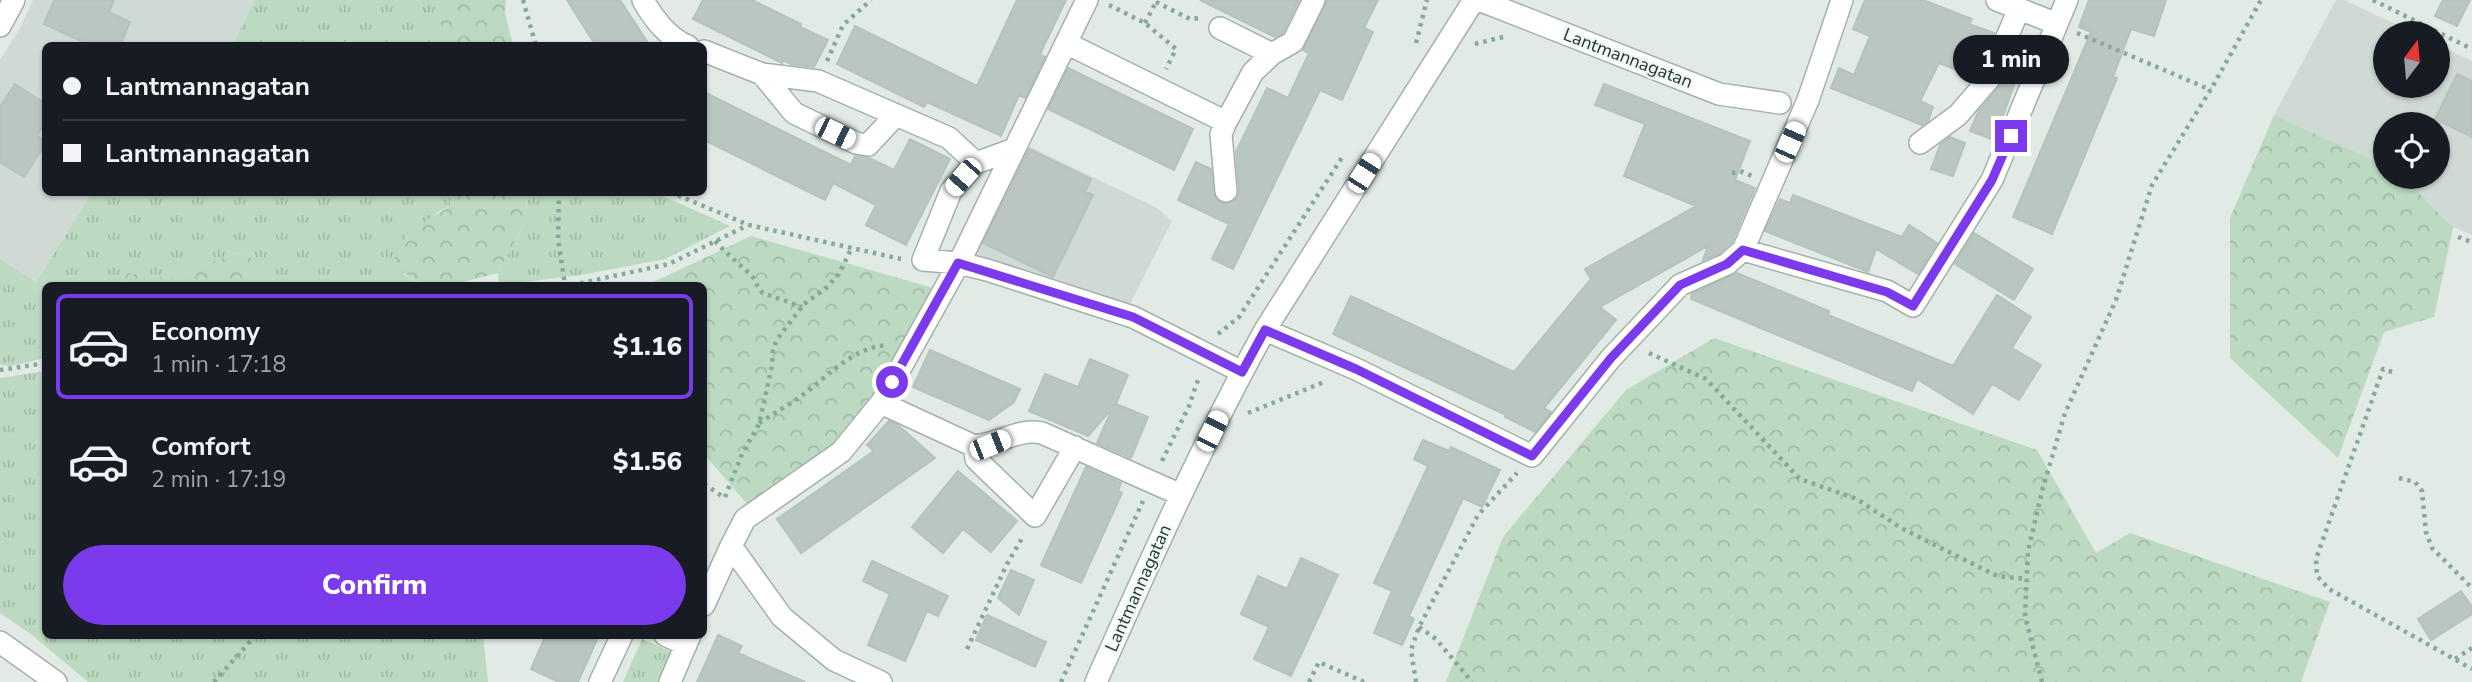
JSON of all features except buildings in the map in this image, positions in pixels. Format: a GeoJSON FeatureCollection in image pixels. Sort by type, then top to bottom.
{"type":"FeatureCollection","features":[{"type":"Feature","properties":{"kind":"street"},"geometry":{"type":"LineString","coordinates":[[0,26],[14,0]]}},
{"type":"Feature","properties":{"kind":"street"},"geometry":{"type":"LineString","coordinates":[[643,0],[651,14],[679,42]]}},
{"type":"Feature","properties":{"kind":"street"},"geometry":{"type":"LineString","coordinates":[[707,599],[745,519],[841,452],[881,402],[958,263],[1087,0]]}},
{"type":"Feature","properties":{"kind":"street"},"geometry":{"type":"LineString","coordinates":[[1226,191],[1221,134],[1226,122],[1253,72],[1272,54],[1293,42],[1314,0]]}},
{"type":"Feature","properties":{"kind":"street","name":"Lantmannagatan"},"geometry":{"type":"LineString","coordinates":[[1096,682],[1181,495],[1265,330],[1474,0]]}},
{"type":"Feature","properties":{"kind":"street","name":"Lantmannagatan"},"geometry":{"type":"LineString","coordinates":[[1479,0],[1719,94],[1780,103]]}},
{"type":"Feature","properties":{"kind":"street"},"geometry":{"type":"LineString","coordinates":[[1265,330],[1356,369],[1532,456],[1611,358],[1680,285],[1727,264],[1743,250],[1808,100],[1842,0]]}},
{"type":"Feature","properties":{"kind":"street"},"geometry":{"type":"LineString","coordinates":[[1997,0],[2057,24]]}},
{"type":"Feature","properties":{"kind":"street"},"geometry":{"type":"LineString","coordinates":[[1743,250],[1887,292],[1913,306],[1992,180],[2067,0]]}},
{"type":"Feature","properties":{"kind":"street"},"geometry":{"type":"LineString","coordinates":[[1920,143],[1958,115],[1989,79],[2019,9]]}},
{"type":"Feature","properties":{"kind":"street"},"geometry":{"type":"LineString","coordinates":[[1220,28],[1272,54]]}},
{"type":"Feature","properties":{"kind":"street"},"geometry":{"type":"LineString","coordinates":[[1066,43],[1226,122]]}},
{"type":"Feature","properties":{"kind":"street"},"geometry":{"type":"LineString","coordinates":[[707,52],[762,74],[818,81],[949,138],[975,163]]}},
{"type":"Feature","properties":{"kind":"street"},"geometry":{"type":"LineString","coordinates":[[762,74],[794,113],[856,143],[868,145],[895,115]]}},
{"type":"Feature","properties":{"kind":"street"},"geometry":{"type":"LineString","coordinates":[[1014,149],[975,163],[951,191],[923,260],[958,263],[1133,317],[1242,372]]}},
{"type":"Feature","properties":{"kind":"street"},"geometry":{"type":"LineString","coordinates":[[881,402],[974,446],[990,445],[1028,430],[1042,433],[1181,495]]}},
{"type":"Feature","properties":{"kind":"street"},"geometry":{"type":"LineString","coordinates":[[974,446],[976,459],[1035,516],[1074,447]]}},
{"type":"Feature","properties":{"kind":"street"},"geometry":{"type":"LineString","coordinates":[[731,546],[782,617],[834,660],[881,682]]}},
{"type":"Feature","properties":{"kind":"street"},"geometry":{"type":"LineString","coordinates":[[600,682],[620,639]]}},
{"type":"Feature","properties":{"kind":"street"},"geometry":{"type":"LineString","coordinates":[[670,682],[688,640]]}},
{"type":"Feature","properties":{"kind":"street"},"geometry":{"type":"LineString","coordinates":[[0,642],[56,682]]}},
{"type":"Feature","properties":{"kind":"path"},"geometry":{"type":"LineString","coordinates":[[523,0],[535,42]]}},
{"type":"Feature","properties":{"kind":"path"},"geometry":{"type":"LineString","coordinates":[[818,81],[843,25],[871,0]]}},
{"type":"Feature","properties":{"kind":"path"},"geometry":{"type":"LineString","coordinates":[[1099,0],[1145,23],[1176,49],[1157,89]]}},
{"type":"Feature","properties":{"kind":"path"},"geometry":{"type":"LineString","coordinates":[[1410,52],[1418,40],[1427,0]]}},
{"type":"Feature","properties":{"kind":"path"},"geometry":{"type":"LineString","coordinates":[[2042,682],[2025,616],[2027,579],[2031,539],[2064,413],[2116,300],[2152,185],[2211,90],[2261,0]]}},
{"type":"Feature","properties":{"kind":"path"},"geometry":{"type":"LineString","coordinates":[[2373,0],[2472,49]]}},
{"type":"Feature","properties":{"kind":"path"},"geometry":{"type":"LineString","coordinates":[[1145,23],[1156,1],[1190,19],[1201,18],[1220,28]]}},
{"type":"Feature","properties":{"kind":"path"},"geometry":{"type":"LineString","coordinates":[[2057,24],[2211,90]]}},
{"type":"Feature","properties":{"kind":"path"},"geometry":{"type":"LineString","coordinates":[[1061,682],[1192,396],[1206,355],[1216,336],[1239,317],[1344,155]]}},
{"type":"Feature","properties":{"kind":"path"},"geometry":{"type":"LineString","coordinates":[[559,196],[558,239],[565,282]]}},
{"type":"Feature","properties":{"kind":"path"},"geometry":{"type":"LineString","coordinates":[[680,196],[749,225],[892,258],[923,260]]}},
{"type":"Feature","properties":{"kind":"path"},"geometry":{"type":"LineString","coordinates":[[586,282],[669,264],[749,225]]}},
{"type":"Feature","properties":{"kind":"path"},"geometry":{"type":"LineString","coordinates":[[2458,237],[2472,242]]}},
{"type":"Feature","properties":{"kind":"path"},"geometry":{"type":"LineString","coordinates":[[715,242],[737,265],[748,272],[763,293],[802,307]]}},
{"type":"Feature","properties":{"kind":"path"},"geometry":{"type":"LineString","coordinates":[[725,497],[742,454],[759,424],[772,366],[773,348],[802,307],[839,274],[851,248]]}},
{"type":"Feature","properties":{"kind":"path"},"geometry":{"type":"LineString","coordinates":[[1635,332],[1640,349],[1706,379],[1800,479],[1857,499],[1900,528],[1997,576],[2027,579]]}},
{"type":"Feature","properties":{"kind":"path"},"geometry":{"type":"LineString","coordinates":[[759,424],[801,396],[852,355],[877,346],[916,342]]}},
{"type":"Feature","properties":{"kind":"path"},"geometry":{"type":"LineString","coordinates":[[0,370],[42,364]]}},
{"type":"Feature","properties":{"kind":"path"},"geometry":{"type":"LineString","coordinates":[[1192,396],[1239,417],[1356,369]]}},
{"type":"Feature","properties":{"kind":"path"},"geometry":{"type":"LineString","coordinates":[[2392,372],[2383,369],[2316,559],[2317,576],[2329,589],[2472,669]]}},
{"type":"Feature","properties":{"kind":"path"},"geometry":{"type":"LineString","coordinates":[[1416,682],[1411,650],[1419,627],[1478,514],[1532,456]]}},
{"type":"Feature","properties":{"kind":"path"},"geometry":{"type":"LineString","coordinates":[[2399,478],[2415,482],[2422,491],[2426,532],[2432,548],[2472,588]]}},
{"type":"Feature","properties":{"kind":"path"},"geometry":{"type":"LineString","coordinates":[[707,486],[725,497],[745,519]]}},
{"type":"Feature","properties":{"kind":"path"},"geometry":{"type":"LineString","coordinates":[[967,649],[1007,564],[1035,516]]}},
{"type":"Feature","properties":{"kind":"path"},"geometry":{"type":"LineString","coordinates":[[1419,627],[1436,639],[1472,682]]}},
{"type":"Feature","properties":{"kind":"path"},"geometry":{"type":"LineString","coordinates":[[214,682],[252,639]]}},
{"type":"Feature","properties":{"kind":"path"},"geometry":{"type":"LineString","coordinates":[[2455,659],[2472,648]]}},
{"type":"Feature","properties":{"kind":"path"},"geometry":{"type":"LineString","coordinates":[[1310,682],[1319,662],[1364,682]]}},
{"type":"Feature","properties":{"kind":"shaded area"},"geometry":{"type":"Polygon","coordinates":[[[33,0],[255,0],[233,42],[42,42],[42,196],[90,196],[36,282],[0,259],[0,60],[20,28],[33,0]]]}},
{"type":"Feature","properties":{"kind":"shaded area"},"geometry":{"type":"Polygon","coordinates":[[[2336,0],[2344,0],[2389,21],[2373,21],[2373,98],[2450,98],[2450,51],[2472,61],[2472,235],[2453,227],[2415,189],[2450,189],[2450,112],[2373,112],[2373,160],[2274,115],[2336,0]]]}},
{"type":"Feature","properties":{"kind":"shaded area"},"geometry":{"type":"Polygon","coordinates":[[[1024,144],[1157,208],[1172,221],[1129,306],[1096,293],[1048,286],[970,252],[1024,144]]]}},
{"type":"Feature","properties":{"kind":"green space"},"geometry":{"type":"Polygon","coordinates":[[[255,0],[441,0],[441,42],[233,42],[255,0]]]}},
{"type":"Feature","properties":{"kind":"green space"},"geometry":{"type":"Polygon","coordinates":[[[441,0],[506,0],[505,13],[512,42],[441,42],[441,0]]]}},
{"type":"Feature","properties":{"kind":"green space"},"geometry":{"type":"Polygon","coordinates":[[[2274,115],[2373,160],[2373,189],[2415,189],[2453,227],[2434,317],[2384,332],[2338,458],[2230,358],[2230,218],[2274,115]]]}},
{"type":"Feature","properties":{"kind":"green space"},"geometry":{"type":"Polygon","coordinates":[[[90,196],[452,196],[450,206],[436,213],[403,274],[418,282],[262,282],[262,268],[243,251],[174,278],[127,273],[122,282],[42,282],[42,359],[11,366],[0,365],[0,259],[36,282],[90,196]]]}},
{"type":"Feature","properties":{"kind":"green space"},"geometry":{"type":"Polygon","coordinates":[[[452,196],[527,196],[526,220],[498,273],[462,282],[419,282],[404,273],[393,260],[408,232],[450,206],[452,196]]]}},
{"type":"Feature","properties":{"kind":"green space"},"geometry":{"type":"Polygon","coordinates":[[[527,196],[663,196],[730,226],[665,259],[581,275],[524,282],[499,282],[498,273],[526,220],[527,196]]]}},
{"type":"Feature","properties":{"kind":"green space"},"geometry":{"type":"Polygon","coordinates":[[[751,236],[951,293],[876,422],[749,506],[707,457],[707,282],[653,282],[751,236]]]}},
{"type":"Feature","properties":{"kind":"green space"},"geometry":{"type":"Polygon","coordinates":[[[243,251],[262,268],[262,282],[122,282],[127,273],[174,278],[243,251]]]}},
{"type":"Feature","properties":{"kind":"green space"},"geometry":{"type":"Polygon","coordinates":[[[1714,338],[2037,450],[2096,553],[2130,533],[2330,602],[2301,682],[1446,682],[1503,537],[1626,390],[1714,338]]]}},
{"type":"Feature","properties":{"kind":"green space"},"geometry":{"type":"Polygon","coordinates":[[[42,371],[42,639],[483,639],[488,682],[88,682],[32,635],[0,613],[0,378],[42,371]]]}},
{"type":"Feature","properties":{"kind":"green space"},"geometry":{"type":"Polygon","coordinates":[[[642,639],[672,652],[658,682],[623,682],[642,639]]]}},
{"type":"Feature","properties":{"kind":"route"},"geometry":{"type":"LineString","coordinates":[[892,382],[958,263],[1133,317],[1242,372],[1265,330],[1356,369],[1532,456],[1611,358],[1680,285],[1727,264],[1743,250],[1887,292],[1913,306],[1992,180],[2011,136]]}}]}
